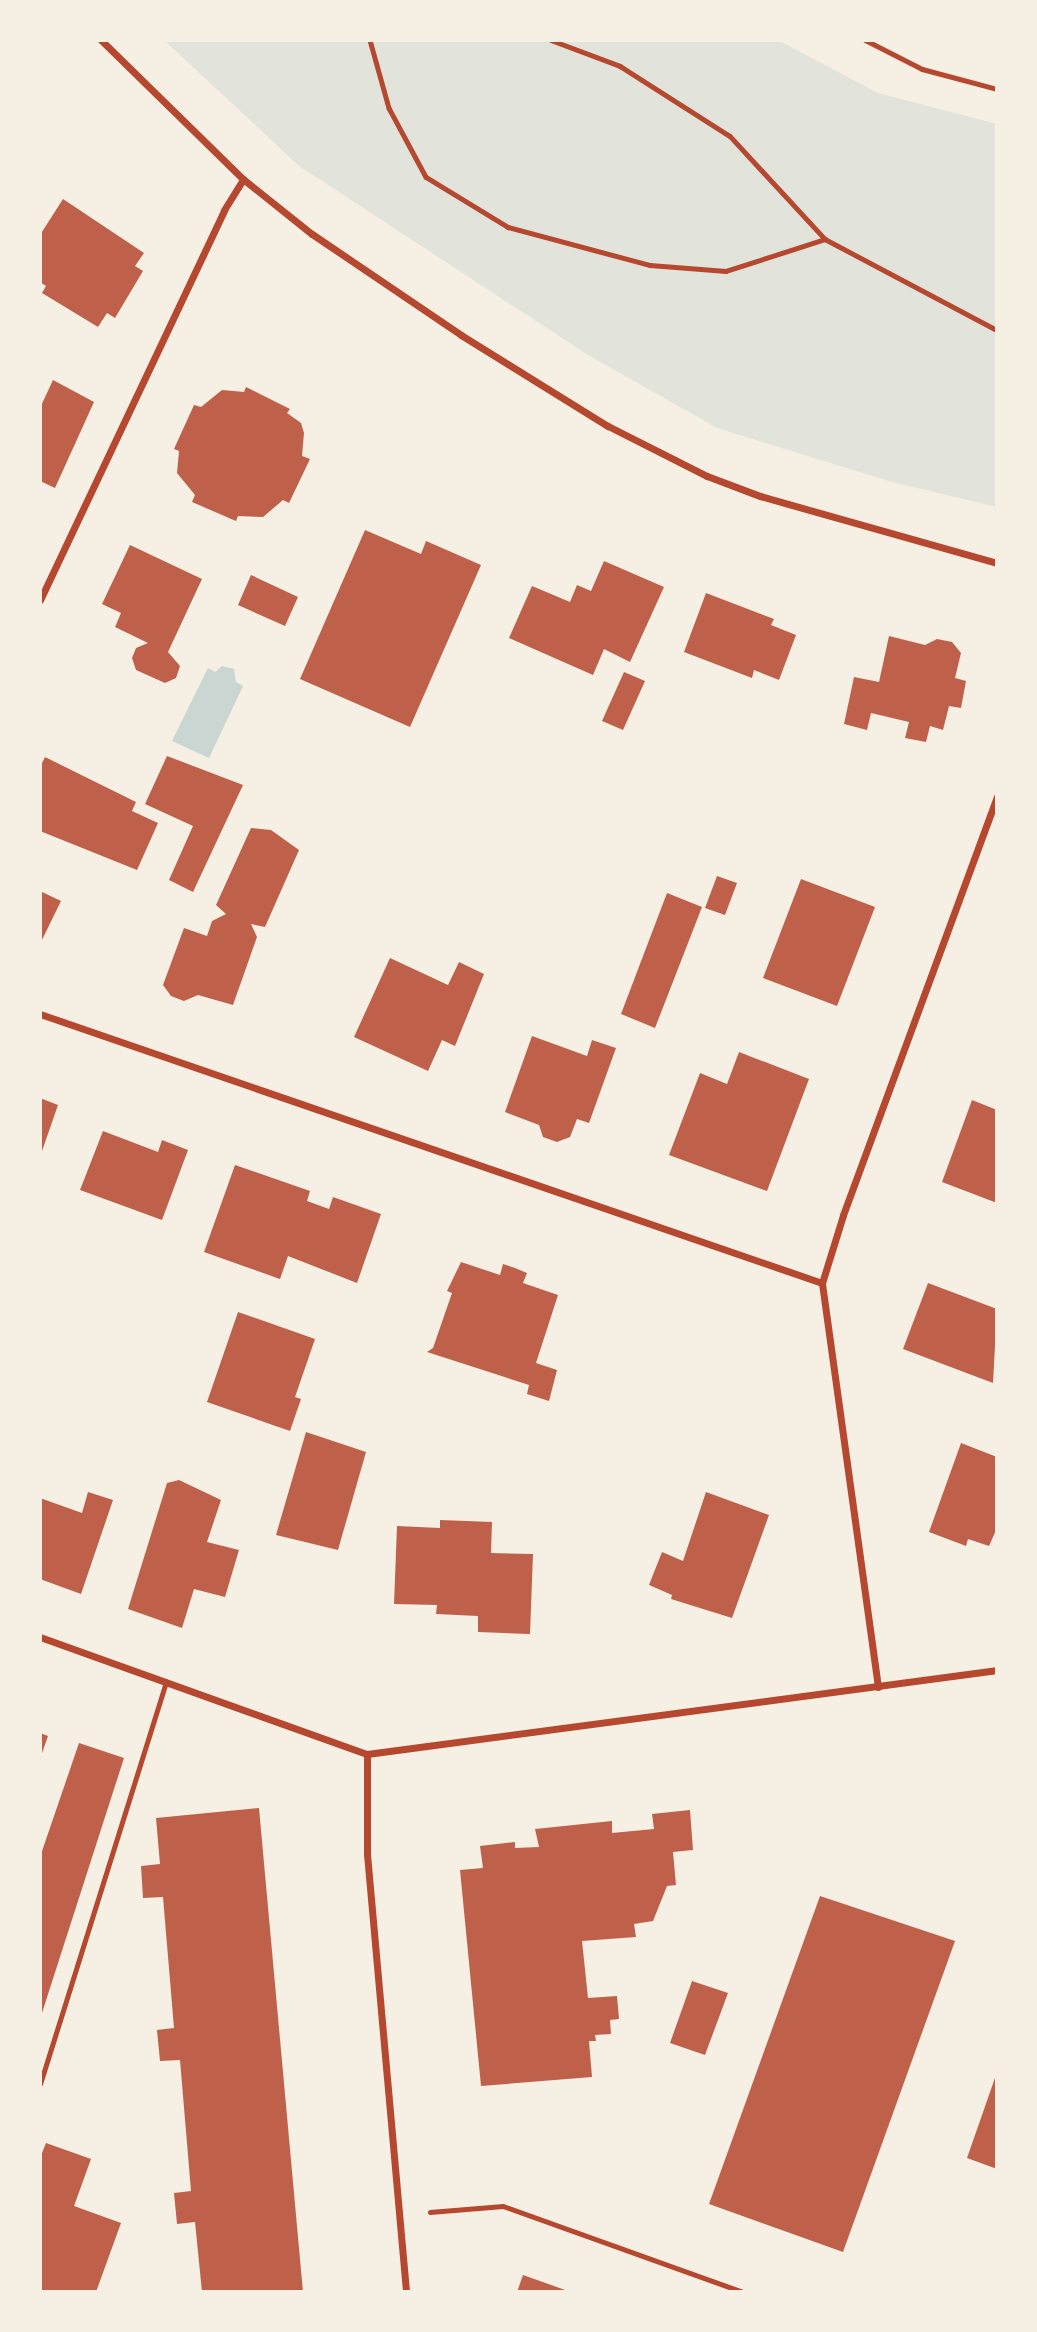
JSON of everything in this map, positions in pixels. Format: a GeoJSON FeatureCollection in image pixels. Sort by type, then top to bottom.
{"type":"FeatureCollection","features":[{"type":"Feature","properties":{"kind":"street"},"geometry":{"type":"LineString","coordinates":[[101,40],[243,179],[392,290],[538,384],[651,449],[760,496],[997,563]]}},
{"type":"Feature","properties":{"kind":"street"},"geometry":{"type":"LineString","coordinates":[[40,600],[224,210],[243,179]]}},
{"type":"Feature","properties":{"kind":"street"},"geometry":{"type":"LineString","coordinates":[[878,1687],[822,1283],[843,1215],[997,796]]}},
{"type":"Feature","properties":{"kind":"street"},"geometry":{"type":"LineString","coordinates":[[40,1014],[822,1283]]}},
{"type":"Feature","properties":{"kind":"street"},"geometry":{"type":"LineString","coordinates":[[40,1637],[367,1754],[997,1670]]}},
{"type":"Feature","properties":{"kind":"street"},"geometry":{"type":"LineString","coordinates":[[367,1754],[366,1854],[406,2292]]}},
{"type":"Feature","properties":{"kind":"lane"},"geometry":{"type":"LineString","coordinates":[[865,40],[922,69],[997,89]]}},
{"type":"Feature","properties":{"kind":"lane"},"geometry":{"type":"LineString","coordinates":[[40,2084],[166,1681]]}},
{"type":"Feature","properties":{"kind":"path"},"geometry":{"type":"LineString","coordinates":[[370,40],[389,108],[426,177],[508,227],[650,264],[726,271],[825,239]]}},
{"type":"Feature","properties":{"kind":"path"},"geometry":{"type":"LineString","coordinates":[[551,40],[620,66],[730,136],[825,239],[997,330]]}},
{"type":"Feature","properties":{"kind":"path"},"geometry":{"type":"LineString","coordinates":[[399,2214],[503,2206],[743,2292]]}},
{"type":"Feature","properties":{"kind":"shaded area"},"geometry":{"type":"Polygon","coordinates":[[[164,40],[778,40],[878,93],[997,124],[997,507],[892,482],[717,428],[588,355],[299,166],[164,40]]]}},
{"type":"Feature","properties":{"kind":"shaded area"},"geometry":{"type":"Polygon","coordinates":[[[222,666],[234,669],[236,682],[243,686],[209,758],[172,741],[208,668],[215,672],[222,666]]]}},
{"type":"Feature","properties":{"kind":"building"},"geometry":{"type":"Polygon","coordinates":[[[63,199],[144,253],[135,266],[143,271],[115,318],[107,313],[98,327],[42,293],[46,286],[40,282],[40,235],[63,199]]]}},
{"type":"Feature","properties":{"kind":"building"},"geometry":{"type":"Polygon","coordinates":[[[53,380],[94,402],[55,488],[40,481],[40,408],[53,380]]]}},
{"type":"Feature","properties":{"kind":"building"},"geometry":{"type":"Polygon","coordinates":[[[246,387],[290,409],[287,413],[301,423],[304,433],[302,456],[310,459],[289,503],[283,500],[263,517],[238,516],[236,521],[192,502],[195,495],[177,473],[179,451],[174,449],[194,405],[201,407],[222,390],[244,392],[246,387]]]}},
{"type":"Feature","properties":{"kind":"building"},"geometry":{"type":"Polygon","coordinates":[[[365,530],[421,554],[426,541],[481,565],[410,727],[300,679],[365,530]]]}},
{"type":"Feature","properties":{"kind":"building"},"geometry":{"type":"Polygon","coordinates":[[[130,545],[202,579],[168,652],[180,666],[176,678],[165,683],[136,670],[132,658],[136,648],[148,643],[115,627],[121,613],[102,604],[130,545]]]}},
{"type":"Feature","properties":{"kind":"building"},"geometry":{"type":"Polygon","coordinates":[[[604,561],[664,587],[630,662],[604,649],[593,675],[509,638],[532,586],[570,602],[577,585],[591,591],[604,561]]]}},
{"type":"Feature","properties":{"kind":"building"},"geometry":{"type":"Polygon","coordinates":[[[251,575],[298,597],[285,626],[238,605],[251,575]]]}},
{"type":"Feature","properties":{"kind":"building"},"geometry":{"type":"Polygon","coordinates":[[[706,593],[774,619],[771,625],[796,635],[779,680],[754,670],[752,678],[684,652],[706,593]]]}},
{"type":"Feature","properties":{"kind":"building"},"geometry":{"type":"Polygon","coordinates":[[[889,636],[925,645],[937,639],[952,642],[961,653],[955,678],[966,681],[961,708],[949,706],[943,730],[930,726],[926,742],[905,738],[909,722],[871,713],[867,730],[844,724],[854,677],[879,682],[889,636]]]}},
{"type":"Feature","properties":{"kind":"building"},"geometry":{"type":"Polygon","coordinates":[[[624,672],[645,681],[623,730],[602,721],[624,672]]]}},
{"type":"Feature","properties":{"kind":"building"},"geometry":{"type":"Polygon","coordinates":[[[167,756],[243,785],[193,892],[169,880],[193,826],[145,804],[167,756]]]}},
{"type":"Feature","properties":{"kind":"building"},"geometry":{"type":"Polygon","coordinates":[[[45,757],[136,802],[132,811],[158,823],[137,870],[40,831],[40,767],[45,757]]]}},
{"type":"Feature","properties":{"kind":"building"},"geometry":{"type":"Polygon","coordinates":[[[251,828],[271,830],[299,850],[265,927],[251,924],[257,937],[233,1005],[198,995],[184,1001],[171,996],[163,985],[184,928],[207,936],[212,921],[226,914],[216,905],[251,828]]]}},
{"type":"Feature","properties":{"kind":"building"},"geometry":{"type":"Polygon","coordinates":[[[717,876],[737,883],[725,915],[705,908],[717,876]]]}},
{"type":"Feature","properties":{"kind":"building"},"geometry":{"type":"Polygon","coordinates":[[[801,879],[875,907],[837,1006],[763,978],[801,879]]]}},
{"type":"Feature","properties":{"kind":"building"},"geometry":{"type":"Polygon","coordinates":[[[40,891],[61,901],[40,944],[40,891]]]}},
{"type":"Feature","properties":{"kind":"building"},"geometry":{"type":"Polygon","coordinates":[[[667,893],[702,907],[655,1028],[621,1014],[667,893]]]}},
{"type":"Feature","properties":{"kind":"building"},"geometry":{"type":"Polygon","coordinates":[[[390,958],[448,985],[459,962],[484,974],[455,1046],[442,1040],[428,1071],[354,1037],[390,958]]]}},
{"type":"Feature","properties":{"kind":"building"},"geometry":{"type":"Polygon","coordinates":[[[532,1036],[587,1056],[592,1040],[616,1048],[589,1123],[577,1119],[570,1137],[557,1142],[543,1137],[539,1125],[505,1112],[532,1036]]]}},
{"type":"Feature","properties":{"kind":"building"},"geometry":{"type":"Polygon","coordinates":[[[739,1052],[809,1079],[767,1191],[669,1155],[700,1073],[727,1084],[739,1052]]]}},
{"type":"Feature","properties":{"kind":"building"},"geometry":{"type":"Polygon","coordinates":[[[40,1098],[58,1105],[41,1154],[40,1154],[40,1098]]]}},
{"type":"Feature","properties":{"kind":"building"},"geometry":{"type":"Polygon","coordinates":[[[972,1100],[997,1110],[997,1203],[942,1182],[972,1100]]]}},
{"type":"Feature","properties":{"kind":"building"},"geometry":{"type":"Polygon","coordinates":[[[103,1131],[158,1152],[162,1140],[188,1150],[162,1220],[80,1190],[103,1131]]]}},
{"type":"Feature","properties":{"kind":"building"},"geometry":{"type":"Polygon","coordinates":[[[235,1165],[310,1191],[307,1201],[329,1209],[333,1197],[381,1214],[357,1283],[288,1256],[280,1279],[204,1252],[235,1165]]]}},
{"type":"Feature","properties":{"kind":"building"},"geometry":{"type":"Polygon","coordinates":[[[461,1262],[500,1275],[503,1264],[515,1268],[527,1273],[523,1283],[558,1295],[536,1363],[557,1370],[549,1401],[527,1394],[529,1385],[427,1352],[433,1348],[452,1293],[447,1291],[461,1262]]]}},
{"type":"Feature","properties":{"kind":"building"},"geometry":{"type":"Polygon","coordinates":[[[928,1283],[997,1309],[993,1383],[903,1349],[928,1283]]]}},
{"type":"Feature","properties":{"kind":"building"},"geometry":{"type":"Polygon","coordinates":[[[238,1312],[315,1339],[295,1397],[301,1399],[290,1431],[207,1402],[238,1312]]]}},
{"type":"Feature","properties":{"kind":"building"},"geometry":{"type":"Polygon","coordinates":[[[306,1432],[366,1452],[338,1550],[276,1535],[306,1432]]]}},
{"type":"Feature","properties":{"kind":"building"},"geometry":{"type":"Polygon","coordinates":[[[961,1443],[997,1457],[997,1528],[989,1546],[968,1539],[966,1546],[929,1532],[961,1443]]]}},
{"type":"Feature","properties":{"kind":"building"},"geometry":{"type":"Polygon","coordinates":[[[179,1480],[221,1500],[207,1542],[239,1550],[225,1597],[194,1589],[182,1628],[128,1609],[167,1483],[179,1480]]]}},
{"type":"Feature","properties":{"kind":"building"},"geometry":{"type":"Polygon","coordinates":[[[88,1492],[113,1500],[81,1594],[40,1579],[40,1498],[82,1513],[88,1492]]]}},
{"type":"Feature","properties":{"kind":"building"},"geometry":{"type":"Polygon","coordinates":[[[706,1492],[769,1515],[732,1618],[671,1599],[672,1595],[649,1585],[662,1552],[683,1561],[706,1492]]]}},
{"type":"Feature","properties":{"kind":"building"},"geometry":{"type":"Polygon","coordinates":[[[440,1520],[492,1522],[491,1553],[533,1554],[530,1634],[478,1632],[478,1616],[436,1614],[437,1605],[394,1604],[397,1526],[440,1528],[440,1520]]]}},
{"type":"Feature","properties":{"kind":"building"},"geometry":{"type":"Polygon","coordinates":[[[40,1733],[48,1736],[41,1756],[40,1756],[40,1733]]]}},
{"type":"Feature","properties":{"kind":"building"},"geometry":{"type":"Polygon","coordinates":[[[79,1743],[124,1758],[41,2016],[40,1857],[79,1743]]]}},
{"type":"Feature","properties":{"kind":"building"},"geometry":{"type":"Polygon","coordinates":[[[259,1808],[303,2292],[202,2292],[195,2222],[177,2224],[174,2193],[191,2191],[180,2060],[160,2061],[157,2030],[174,2028],[163,1897],[143,1898],[141,1866],[160,1864],[156,1818],[259,1808]]]}},
{"type":"Feature","properties":{"kind":"building"},"geometry":{"type":"Polygon","coordinates":[[[690,1810],[693,1850],[673,1852],[676,1885],[667,1886],[653,1921],[634,1924],[636,1937],[582,1941],[588,1998],[617,1996],[619,2019],[610,2020],[611,2034],[595,2035],[596,2041],[589,2041],[592,2077],[481,2086],[460,1870],[483,1868],[480,1846],[515,1842],[515,1848],[539,1847],[535,1829],[612,1821],[612,1833],[654,1829],[652,1814],[690,1810]]]}},
{"type":"Feature","properties":{"kind":"building"},"geometry":{"type":"Polygon","coordinates":[[[820,1896],[955,1941],[843,2252],[709,2204],[820,1896]]]}},
{"type":"Feature","properties":{"kind":"building"},"geometry":{"type":"Polygon","coordinates":[[[692,1981],[728,1993],[705,2055],[670,2043],[692,1981]]]}},
{"type":"Feature","properties":{"kind":"building"},"geometry":{"type":"Polygon","coordinates":[[[997,2075],[997,2169],[967,2158],[997,2075]]]}},
{"type":"Feature","properties":{"kind":"building"},"geometry":{"type":"Polygon","coordinates":[[[46,2143],[91,2159],[74,2206],[121,2223],[96,2292],[40,2292],[40,2158],[46,2143]]]}},
{"type":"Feature","properties":{"kind":"building"},"geometry":{"type":"Polygon","coordinates":[[[523,2275],[568,2291],[568,2292],[517,2292],[523,2275]]]}}]}
